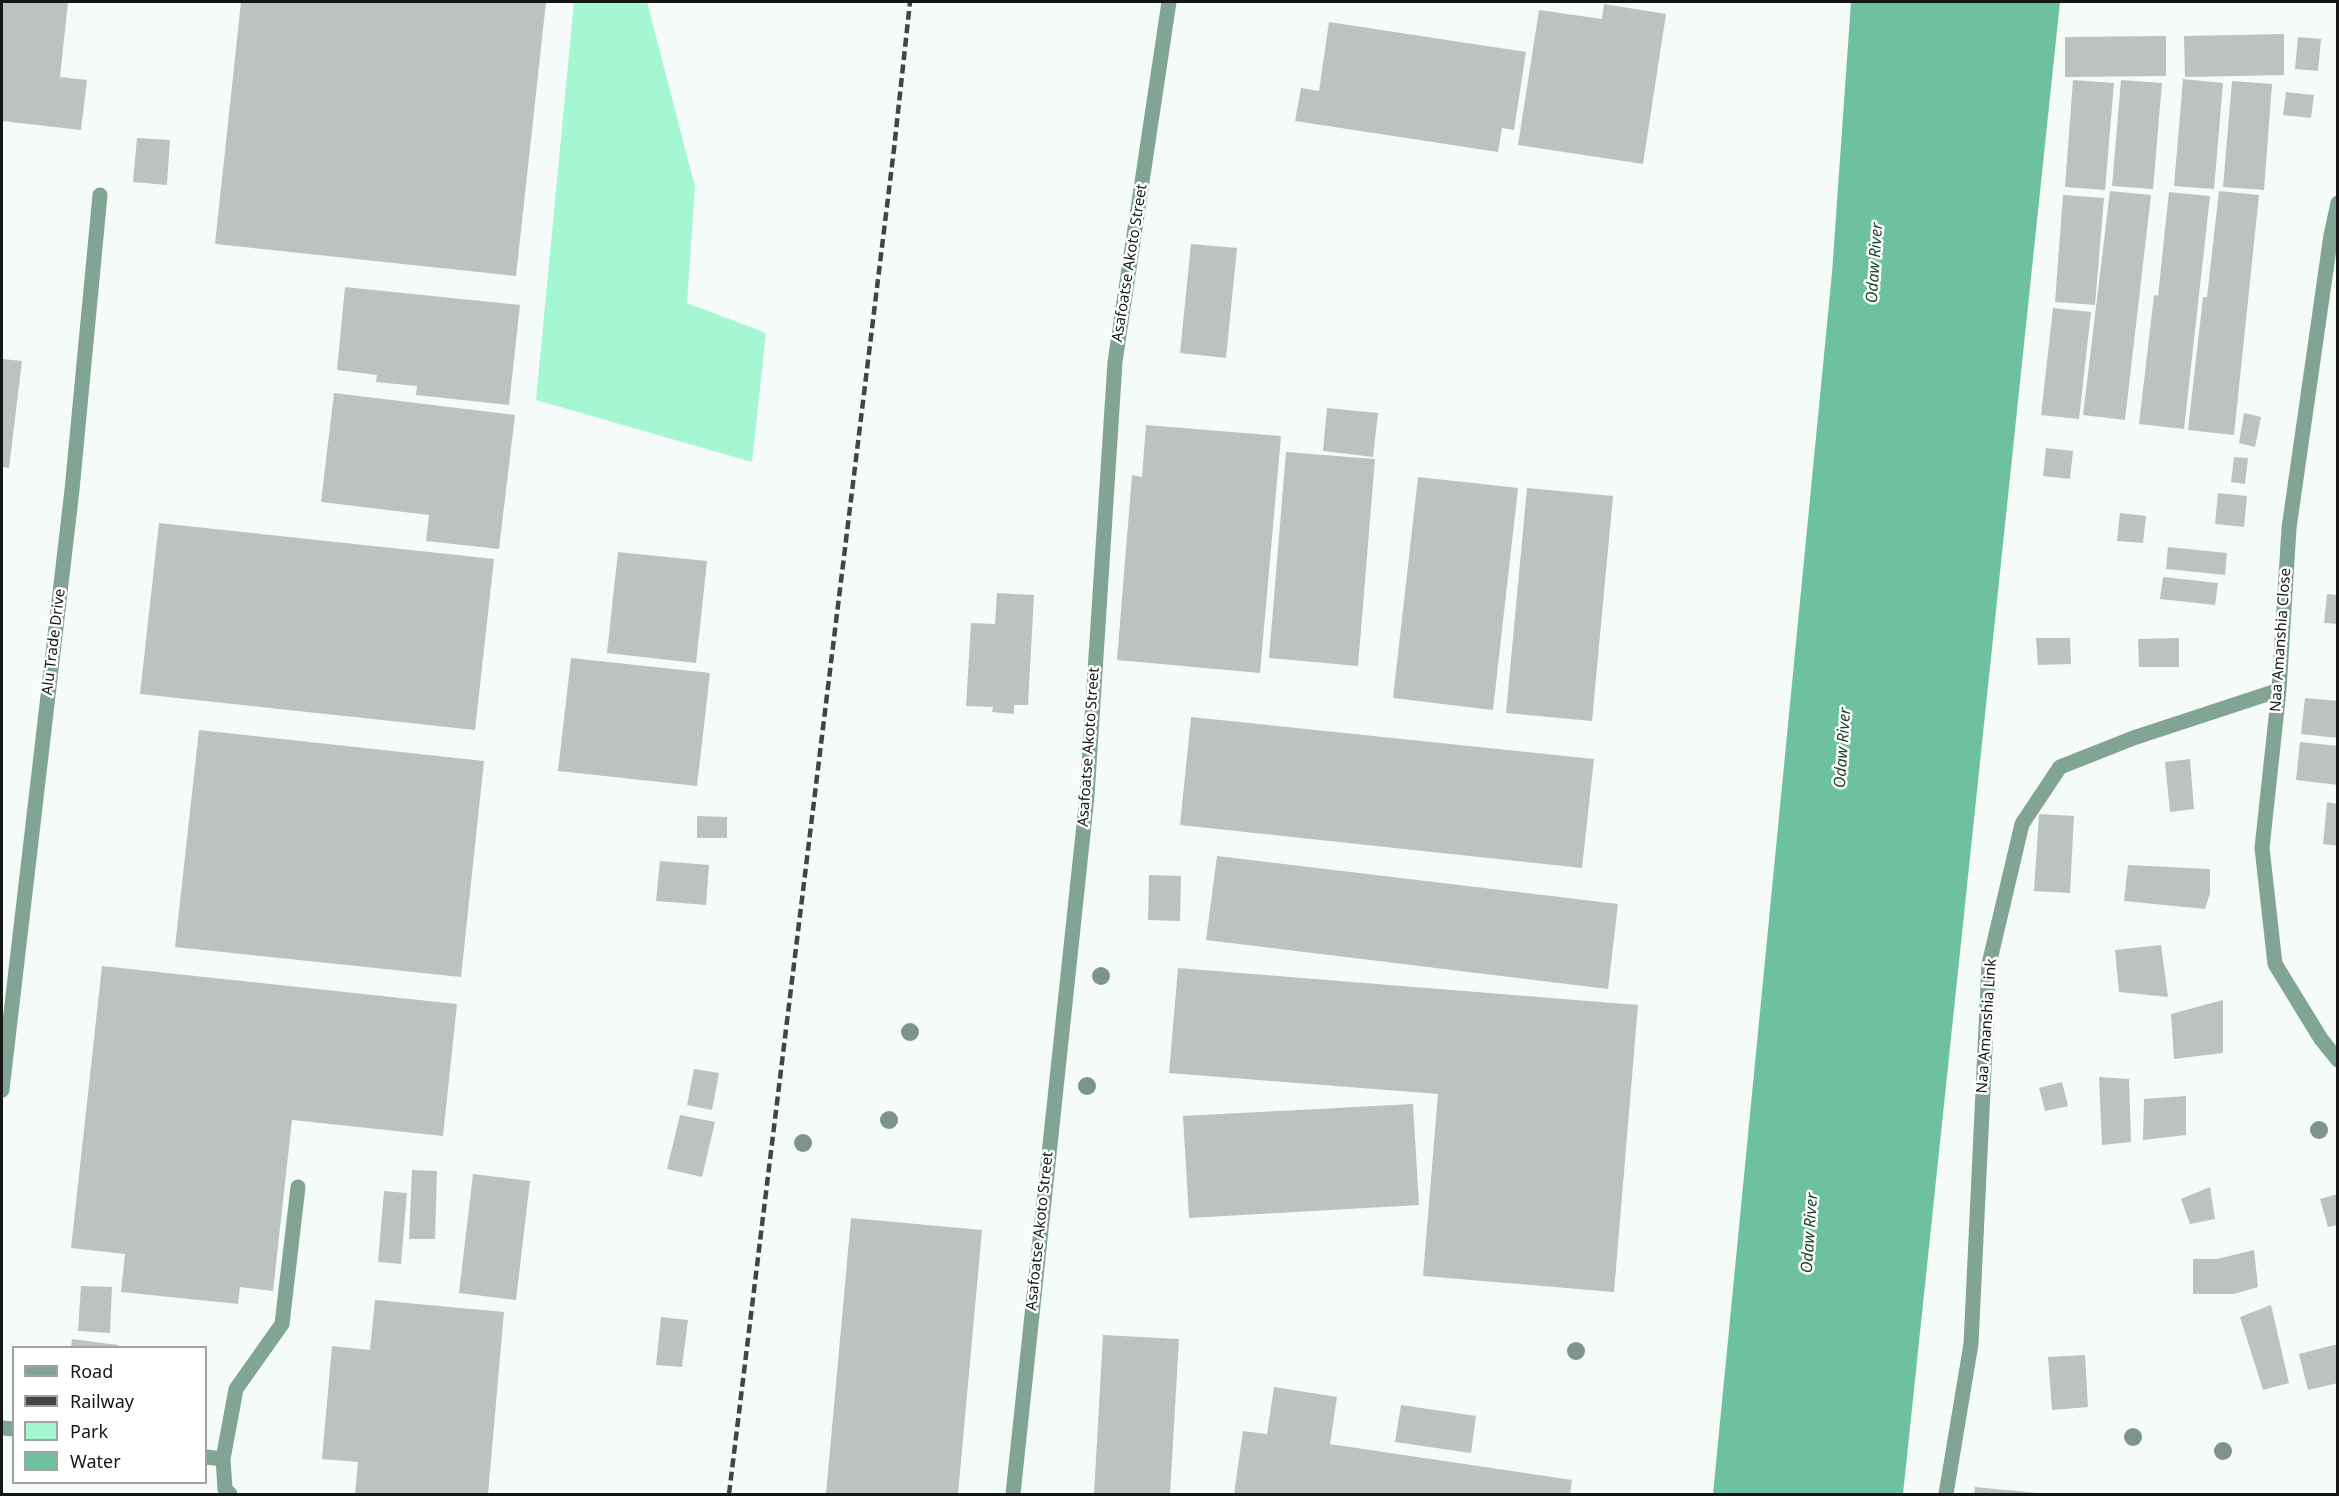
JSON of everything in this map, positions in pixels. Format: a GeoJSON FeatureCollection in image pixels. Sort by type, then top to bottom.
{"type":"FeatureCollection","features":[{"type":"Feature","properties":{"kind":"street","name":"Asafoatse Akoto Street"},"geometry":{"type":"LineString","coordinates":[[1014,1494],[1087,796],[1115,362],[1169,2]]}},
{"type":"Feature","properties":{"kind":"street","name":"Alu Trade Drive"},"geometry":{"type":"LineString","coordinates":[[2,1090],[72,490],[99,195]]}},
{"type":"Feature","properties":{"kind":"street","name":"Naa Amanshia Close"},"geometry":{"type":"LineString","coordinates":[[2337,203],[2289,528],[2279,690],[2262,848],[2275,963],[2321,1039],[2337,1060]]}},
{"type":"Feature","properties":{"kind":"street","name":"Naa Amanshia Link"},"geometry":{"type":"LineString","coordinates":[[1946,1494],[1971,1344],[1989,964],[2022,824],[2060,767],[2136,737],[2279,690]]}},
{"type":"Feature","properties":{"kind":"street"},"geometry":{"type":"LineString","coordinates":[[230,1494],[225,1489],[223,1459],[236,1389],[282,1324],[298,1187]]}},
{"type":"Feature","properties":{"kind":"street"},"geometry":{"type":"LineString","coordinates":[[207,1457],[223,1459]]}},
{"type":"Feature","properties":{"kind":"green space"},"geometry":{"type":"Polygon","coordinates":[[[574,2],[647,2],[695,187],[687,303],[766,333],[752,462],[536,400],[574,2]]]}},
{"type":"Feature","properties":{"kind":"water","name":"Odaw River"},"geometry":{"type":"Polygon","coordinates":[[[1851,2],[2060,2],[1903,1494],[1713,1494],[1832,273],[1851,2]]]}},
{"type":"Feature","properties":{"kind":"building"},"geometry":{"type":"Polygon","coordinates":[[[2,2],[68,2],[60,77],[87,80],[81,130],[2,121],[2,2]]]}},
{"type":"Feature","properties":{"kind":"building"},"geometry":{"type":"Polygon","coordinates":[[[241,2],[546,2],[516,276],[215,244],[241,2]]]}},
{"type":"Feature","properties":{"kind":"building"},"geometry":{"type":"Polygon","coordinates":[[[1604,4],[1666,14],[1643,164],[1518,145],[1539,10],[1602,19],[1604,4]]]}},
{"type":"Feature","properties":{"kind":"building"},"geometry":{"type":"Polygon","coordinates":[[[1329,22],[1526,52],[1514,130],[1502,128],[1498,152],[1295,121],[1301,88],[1319,91],[1329,22]]]}},
{"type":"Feature","properties":{"kind":"building"},"geometry":{"type":"Polygon","coordinates":[[[2284,34],[2284,75],[2185,77],[2184,36],[2284,34]]]}},
{"type":"Feature","properties":{"kind":"building"},"geometry":{"type":"Polygon","coordinates":[[[2166,36],[2166,76],[2065,77],[2065,37],[2166,36]]]}},
{"type":"Feature","properties":{"kind":"building"},"geometry":{"type":"Polygon","coordinates":[[[2298,37],[2321,39],[2318,71],[2295,69],[2298,37]]]}},
{"type":"Feature","properties":{"kind":"building"},"geometry":{"type":"Polygon","coordinates":[[[2183,79],[2223,83],[2214,189],[2174,186],[2183,79]]]}},
{"type":"Feature","properties":{"kind":"building"},"geometry":{"type":"Polygon","coordinates":[[[2073,80],[2114,83],[2105,190],[2065,187],[2073,80]]]}},
{"type":"Feature","properties":{"kind":"building"},"geometry":{"type":"Polygon","coordinates":[[[2121,80],[2162,83],[2153,189],[2112,186],[2121,80]]]}},
{"type":"Feature","properties":{"kind":"building"},"geometry":{"type":"Polygon","coordinates":[[[2232,81],[2272,84],[2264,190],[2223,187],[2232,81]]]}},
{"type":"Feature","properties":{"kind":"building"},"geometry":{"type":"Polygon","coordinates":[[[2286,92],[2314,95],[2311,118],[2283,115],[2286,92]]]}},
{"type":"Feature","properties":{"kind":"building"},"geometry":{"type":"Polygon","coordinates":[[[137,138],[170,140],[167,185],[133,182],[137,138]]]}},
{"type":"Feature","properties":{"kind":"building"},"geometry":{"type":"Polygon","coordinates":[[[2110,191],[2151,195],[2125,420],[2083,415],[2110,191]]]}},
{"type":"Feature","properties":{"kind":"building"},"geometry":{"type":"Polygon","coordinates":[[[2219,191],[2259,195],[2234,435],[2188,430],[2203,297],[2207,297],[2219,191]]]}},
{"type":"Feature","properties":{"kind":"building"},"geometry":{"type":"Polygon","coordinates":[[[2169,192],[2210,196],[2184,429],[2139,424],[2154,295],[2158,296],[2169,192]]]}},
{"type":"Feature","properties":{"kind":"building"},"geometry":{"type":"Polygon","coordinates":[[[2063,195],[2104,198],[2095,305],[2055,302],[2063,195]]]}},
{"type":"Feature","properties":{"kind":"building"},"geometry":{"type":"Polygon","coordinates":[[[1191,244],[1237,248],[1226,358],[1180,353],[1191,244]]]}},
{"type":"Feature","properties":{"kind":"building"},"geometry":{"type":"Polygon","coordinates":[[[345,287],[520,305],[509,405],[416,395],[417,386],[376,382],[377,375],[337,370],[345,287]]]}},
{"type":"Feature","properties":{"kind":"building"},"geometry":{"type":"Polygon","coordinates":[[[2053,308],[2091,312],[2079,419],[2041,415],[2053,308]]]}},
{"type":"Feature","properties":{"kind":"building"},"geometry":{"type":"Polygon","coordinates":[[[2,359],[22,361],[9,468],[2,467],[2,359]]]}},
{"type":"Feature","properties":{"kind":"building"},"geometry":{"type":"Polygon","coordinates":[[[334,393],[515,415],[499,549],[426,541],[429,515],[321,502],[334,393]]]}},
{"type":"Feature","properties":{"kind":"building"},"geometry":{"type":"Polygon","coordinates":[[[1327,408],[1378,413],[1373,457],[1323,451],[1327,408]]]}},
{"type":"Feature","properties":{"kind":"building"},"geometry":{"type":"Polygon","coordinates":[[[2244,413],[2261,417],[2255,447],[2239,443],[2244,413]]]}},
{"type":"Feature","properties":{"kind":"building"},"geometry":{"type":"Polygon","coordinates":[[[1146,425],[1281,436],[1260,673],[1117,660],[1132,475],[1142,477],[1146,425]]]}},
{"type":"Feature","properties":{"kind":"building"},"geometry":{"type":"Polygon","coordinates":[[[2046,448],[2073,451],[2070,479],[2043,476],[2046,448]]]}},
{"type":"Feature","properties":{"kind":"building"},"geometry":{"type":"Polygon","coordinates":[[[1286,452],[1375,459],[1358,666],[1269,658],[1286,452]]]}},
{"type":"Feature","properties":{"kind":"building"},"geometry":{"type":"Polygon","coordinates":[[[2234,457],[2248,458],[2245,484],[2231,482],[2234,457]]]}},
{"type":"Feature","properties":{"kind":"building"},"geometry":{"type":"Polygon","coordinates":[[[1418,477],[1518,488],[1493,710],[1393,698],[1418,477]]]}},
{"type":"Feature","properties":{"kind":"building"},"geometry":{"type":"Polygon","coordinates":[[[1527,488],[1613,496],[1592,721],[1506,713],[1527,488]]]}},
{"type":"Feature","properties":{"kind":"building"},"geometry":{"type":"Polygon","coordinates":[[[2218,493],[2247,496],[2244,527],[2215,524],[2218,493]]]}},
{"type":"Feature","properties":{"kind":"building"},"geometry":{"type":"Polygon","coordinates":[[[2120,513],[2146,516],[2143,543],[2117,541],[2120,513]]]}},
{"type":"Feature","properties":{"kind":"building"},"geometry":{"type":"Polygon","coordinates":[[[159,523],[494,559],[475,730],[140,694],[159,523]]]}},
{"type":"Feature","properties":{"kind":"building"},"geometry":{"type":"Polygon","coordinates":[[[2168,547],[2227,553],[2225,575],[2166,569],[2168,547]]]}},
{"type":"Feature","properties":{"kind":"building"},"geometry":{"type":"Polygon","coordinates":[[[618,552],[707,561],[696,663],[607,653],[618,552]]]}},
{"type":"Feature","properties":{"kind":"building"},"geometry":{"type":"Polygon","coordinates":[[[2163,577],[2218,583],[2215,605],[2160,599],[2163,577]]]}},
{"type":"Feature","properties":{"kind":"building"},"geometry":{"type":"Polygon","coordinates":[[[997,593],[1034,595],[1028,705],[1014,705],[1014,714],[992,712],[993,707],[966,706],[971,623],[995,624],[997,593]]]}},
{"type":"Feature","properties":{"kind":"building"},"geometry":{"type":"Polygon","coordinates":[[[2327,594],[2338,595],[2338,624],[2324,623],[2327,594]]]}},
{"type":"Feature","properties":{"kind":"building"},"geometry":{"type":"Polygon","coordinates":[[[2036,638],[2070,638],[2071,664],[2038,665],[2036,638]]]}},
{"type":"Feature","properties":{"kind":"building"},"geometry":{"type":"Polygon","coordinates":[[[2179,638],[2179,667],[2139,667],[2138,639],[2179,638]]]}},
{"type":"Feature","properties":{"kind":"building"},"geometry":{"type":"Polygon","coordinates":[[[571,658],[710,673],[697,786],[558,771],[571,658]]]}},
{"type":"Feature","properties":{"kind":"building"},"geometry":{"type":"Polygon","coordinates":[[[2305,698],[2338,701],[2338,738],[2301,734],[2305,698]]]}},
{"type":"Feature","properties":{"kind":"building"},"geometry":{"type":"Polygon","coordinates":[[[1191,717],[1594,759],[1582,868],[1180,825],[1191,717]]]}},
{"type":"Feature","properties":{"kind":"building"},"geometry":{"type":"Polygon","coordinates":[[[199,730],[484,761],[461,977],[175,947],[199,730]]]}},
{"type":"Feature","properties":{"kind":"building"},"geometry":{"type":"Polygon","coordinates":[[[2300,742],[2338,746],[2338,785],[2296,780],[2300,742]]]}},
{"type":"Feature","properties":{"kind":"building"},"geometry":{"type":"Polygon","coordinates":[[[2190,759],[2194,809],[2170,812],[2165,762],[2190,759]]]}},
{"type":"Feature","properties":{"kind":"building"},"geometry":{"type":"Polygon","coordinates":[[[2327,802],[2338,804],[2338,846],[2323,844],[2327,802]]]}},
{"type":"Feature","properties":{"kind":"building"},"geometry":{"type":"Polygon","coordinates":[[[2039,814],[2074,816],[2070,893],[2034,891],[2039,814]]]}},
{"type":"Feature","properties":{"kind":"building"},"geometry":{"type":"Polygon","coordinates":[[[697,816],[727,817],[727,838],[697,838],[697,816]]]}},
{"type":"Feature","properties":{"kind":"building"},"geometry":{"type":"Polygon","coordinates":[[[1217,856],[1618,904],[1608,989],[1206,940],[1217,856]]]}},
{"type":"Feature","properties":{"kind":"building"},"geometry":{"type":"Polygon","coordinates":[[[660,861],[709,865],[706,905],[656,901],[660,861]]]}},
{"type":"Feature","properties":{"kind":"building"},"geometry":{"type":"Polygon","coordinates":[[[2128,865],[2210,869],[2210,893],[2205,909],[2124,901],[2128,865]]]}},
{"type":"Feature","properties":{"kind":"building"},"geometry":{"type":"Polygon","coordinates":[[[1149,875],[1181,876],[1180,921],[1148,920],[1149,875]]]}},
{"type":"Feature","properties":{"kind":"building"},"geometry":{"type":"Polygon","coordinates":[[[2161,945],[2168,997],[2119,992],[2115,950],[2161,945]]]}},
{"type":"Feature","properties":{"kind":"building"},"geometry":{"type":"Polygon","coordinates":[[[102,966],[457,1004],[443,1136],[292,1120],[273,1291],[240,1287],[238,1304],[121,1292],[125,1254],[71,1248],[102,966]]]}},
{"type":"Feature","properties":{"kind":"building"},"geometry":{"type":"Polygon","coordinates":[[[1178,968],[1638,1005],[1614,1292],[1423,1276],[1438,1094],[1169,1073],[1178,968]]]}},
{"type":"Feature","properties":{"kind":"building"},"geometry":{"type":"Polygon","coordinates":[[[2223,1000],[2223,1053],[2174,1059],[2171,1014],[2223,1000]]]}},
{"type":"Feature","properties":{"kind":"building"},"geometry":{"type":"Polygon","coordinates":[[[694,1069],[719,1073],[712,1110],[687,1105],[694,1069]]]}},
{"type":"Feature","properties":{"kind":"building"},"geometry":{"type":"Polygon","coordinates":[[[2099,1077],[2129,1079],[2131,1142],[2102,1145],[2099,1077]]]}},
{"type":"Feature","properties":{"kind":"building"},"geometry":{"type":"Polygon","coordinates":[[[2062,1082],[2068,1106],[2045,1111],[2039,1088],[2062,1082]]]}},
{"type":"Feature","properties":{"kind":"building"},"geometry":{"type":"Polygon","coordinates":[[[2186,1096],[2186,1135],[2143,1140],[2144,1099],[2186,1096]]]}},
{"type":"Feature","properties":{"kind":"building"},"geometry":{"type":"Polygon","coordinates":[[[1413,1104],[1419,1205],[1189,1218],[1183,1116],[1413,1104]]]}},
{"type":"Feature","properties":{"kind":"building"},"geometry":{"type":"Polygon","coordinates":[[[680,1115],[715,1122],[702,1177],[667,1169],[680,1115]]]}},
{"type":"Feature","properties":{"kind":"building"},"geometry":{"type":"Polygon","coordinates":[[[412,1170],[437,1171],[435,1239],[409,1239],[412,1170]]]}},
{"type":"Feature","properties":{"kind":"building"},"geometry":{"type":"Polygon","coordinates":[[[473,1174],[530,1181],[516,1300],[459,1293],[473,1174]]]}},
{"type":"Feature","properties":{"kind":"building"},"geometry":{"type":"Polygon","coordinates":[[[2210,1187],[2215,1219],[2190,1224],[2181,1199],[2210,1187]]]}},
{"type":"Feature","properties":{"kind":"building"},"geometry":{"type":"Polygon","coordinates":[[[384,1191],[407,1193],[401,1264],[378,1262],[384,1191]]]}},
{"type":"Feature","properties":{"kind":"building"},"geometry":{"type":"Polygon","coordinates":[[[2338,1194],[2338,1225],[2328,1227],[2320,1199],[2338,1194]]]}},
{"type":"Feature","properties":{"kind":"building"},"geometry":{"type":"Polygon","coordinates":[[[851,1218],[982,1230],[958,1494],[826,1494],[851,1218]]]}},
{"type":"Feature","properties":{"kind":"building"},"geometry":{"type":"Polygon","coordinates":[[[2254,1250],[2258,1287],[2234,1294],[2193,1294],[2193,1259],[2217,1259],[2254,1250]]]}},
{"type":"Feature","properties":{"kind":"building"},"geometry":{"type":"Polygon","coordinates":[[[81,1286],[112,1287],[110,1333],[78,1331],[81,1286]]]}},
{"type":"Feature","properties":{"kind":"building"},"geometry":{"type":"Polygon","coordinates":[[[375,1300],[504,1312],[488,1494],[355,1494],[358,1462],[322,1459],[332,1346],[370,1350],[375,1300]]]}},
{"type":"Feature","properties":{"kind":"building"},"geometry":{"type":"Polygon","coordinates":[[[2271,1305],[2289,1383],[2263,1390],[2240,1317],[2271,1305]]]}},
{"type":"Feature","properties":{"kind":"building"},"geometry":{"type":"Polygon","coordinates":[[[661,1317],[688,1320],[682,1367],[656,1365],[661,1317]]]}},
{"type":"Feature","properties":{"kind":"building"},"geometry":{"type":"Polygon","coordinates":[[[1103,1335],[1179,1339],[1170,1494],[1094,1494],[1103,1335]]]}},
{"type":"Feature","properties":{"kind":"building"},"geometry":{"type":"Polygon","coordinates":[[[72,1339],[118,1345],[118,1346],[71,1346],[72,1339]]]}},
{"type":"Feature","properties":{"kind":"building"},"geometry":{"type":"Polygon","coordinates":[[[2338,1344],[2338,1383],[2308,1390],[2299,1354],[2338,1344]]]}},
{"type":"Feature","properties":{"kind":"building"},"geometry":{"type":"Polygon","coordinates":[[[2085,1355],[2088,1407],[2052,1410],[2048,1357],[2085,1355]]]}},
{"type":"Feature","properties":{"kind":"building"},"geometry":{"type":"Polygon","coordinates":[[[1274,1387],[1337,1397],[1330,1444],[1572,1480],[1570,1494],[1234,1494],[1243,1431],[1267,1434],[1274,1387]]]}},
{"type":"Feature","properties":{"kind":"building"},"geometry":{"type":"Polygon","coordinates":[[[1401,1405],[1476,1416],[1471,1453],[1395,1442],[1401,1405]]]}},
{"type":"Feature","properties":{"kind":"building"},"geometry":{"type":"Polygon","coordinates":[[[1975,1487],[2038,1493],[2038,1494],[1974,1494],[1975,1487]]]}},
{"type":"Feature","properties":{"kind":"railway"},"geometry":{"type":"LineString","coordinates":[[729,1494],[894,149],[910,2]]}}]}
